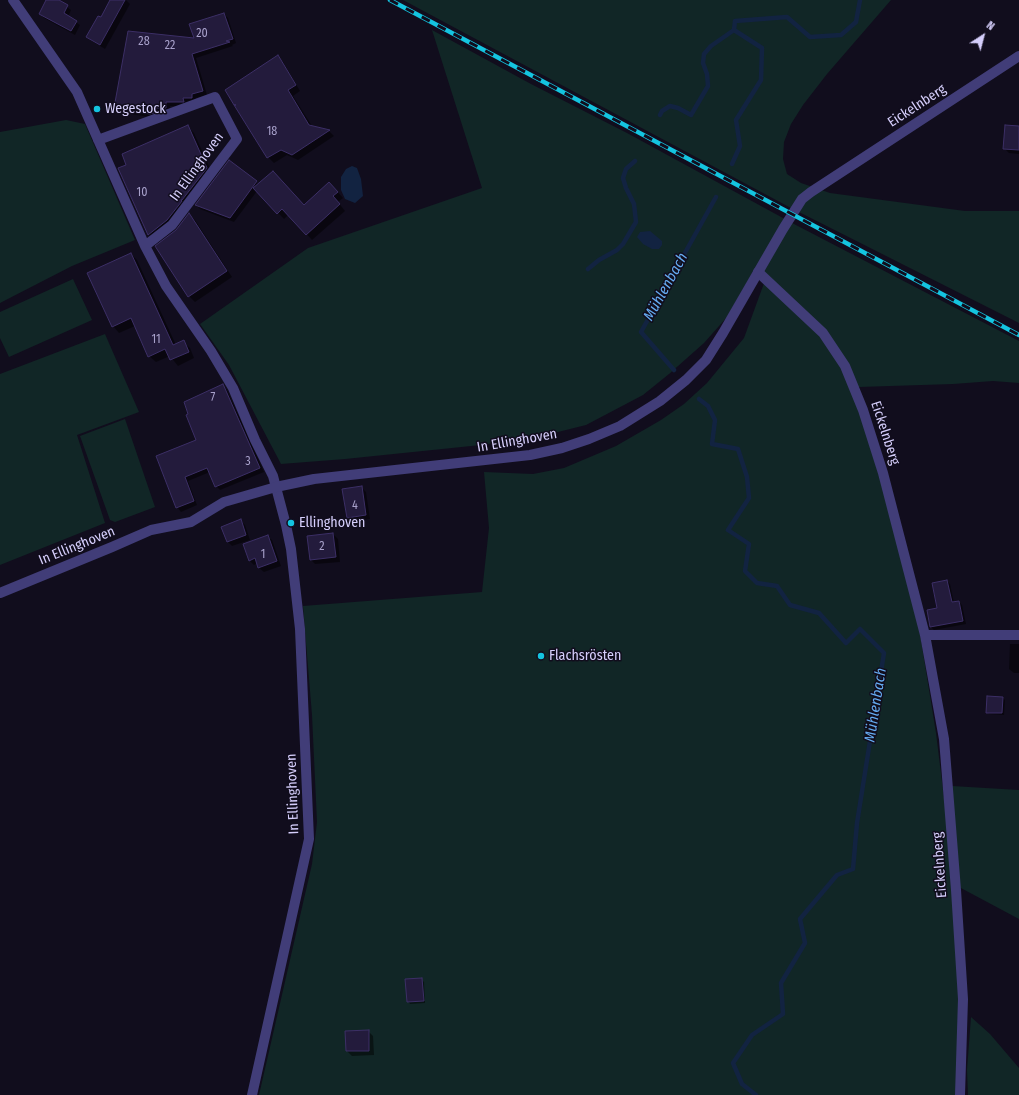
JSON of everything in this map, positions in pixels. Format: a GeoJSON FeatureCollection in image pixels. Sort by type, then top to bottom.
{"type":"FeatureCollection","features":[{"type":"Feature","properties":{"kind":"street","name":"In Ellinghoven"},"geometry":{"type":"LineString","coordinates":[[13,0],[77,92],[145,246],[166,286],[211,351],[233,388],[273,476],[291,549],[300,629],[309,839],[252,1095]]}},
{"type":"Feature","properties":{"kind":"street","name":"Eickelnberg"},"geometry":{"type":"LineString","coordinates":[[723,333],[802,199],[1019,56]]}},
{"type":"Feature","properties":{"kind":"street","name":"In Ellinghoven"},"geometry":{"type":"LineString","coordinates":[[98,140],[215,97],[237,139],[172,225],[145,246]]}},
{"type":"Feature","properties":{"kind":"street","name":"Eickelnberg"},"geometry":{"type":"LineString","coordinates":[[758,272],[823,333],[845,366],[863,410],[883,474],[925,635],[944,739],[956,890],[963,999],[960,1095]]}},
{"type":"Feature","properties":{"kind":"street","name":"In Ellinghoven"},"geometry":{"type":"LineString","coordinates":[[0,593],[152,530],[191,522],[224,502],[276,487],[314,479],[530,455],[562,448],[589,439],[620,426],[660,401],[686,380],[706,360],[723,333]]}},
{"type":"Feature","properties":{"kind":"street"},"geometry":{"type":"LineString","coordinates":[[925,635],[1019,635]]}},
{"type":"Feature","properties":{"kind":"green space"},"geometry":{"type":"Polygon","coordinates":[[[403,0],[891,0],[827,74],[803,105],[791,124],[784,142],[783,159],[787,174],[801,183],[830,193],[965,211],[1019,211],[1019,323],[791,208],[403,0]]]}},
{"type":"Feature","properties":{"kind":"green space"},"geometry":{"type":"Polygon","coordinates":[[[432,30],[531,84],[627,133],[794,224],[1019,341],[1019,383],[993,381],[953,384],[859,387],[877,464],[915,603],[936,733],[946,814],[958,967],[961,1095],[259,1095],[312,864],[317,822],[312,715],[303,606],[482,592],[489,528],[484,472],[533,474],[564,468],[616,446],[661,420],[684,404],[707,383],[744,338],[767,275],[755,268],[727,317],[704,343],[669,374],[643,395],[586,425],[546,435],[481,445],[281,464],[229,365],[200,324],[308,248],[482,188],[432,30]]]}},
{"type":"Feature","properties":{"kind":"green space"},"geometry":{"type":"Polygon","coordinates":[[[66,120],[85,124],[135,240],[72,266],[0,303],[0,132],[66,120]]]}},
{"type":"Feature","properties":{"kind":"green space"},"geometry":{"type":"Polygon","coordinates":[[[73,279],[92,320],[9,357],[0,338],[0,312],[73,279]]]}},
{"type":"Feature","properties":{"kind":"green space"},"geometry":{"type":"Polygon","coordinates":[[[105,334],[139,412],[77,435],[105,523],[0,565],[0,374],[105,334]]]}},
{"type":"Feature","properties":{"kind":"green space"},"geometry":{"type":"Polygon","coordinates":[[[125,419],[155,507],[115,522],[110,520],[80,436],[125,419]]]}},
{"type":"Feature","properties":{"kind":"green space"},"geometry":{"type":"Polygon","coordinates":[[[952,786],[1019,790],[1019,919],[959,887],[952,786]]]}},
{"type":"Feature","properties":{"kind":"green space"},"geometry":{"type":"Polygon","coordinates":[[[971,1017],[990,1034],[1019,1068],[1019,1095],[968,1095],[967,1070],[971,1017]]]}},
{"type":"Feature","properties":{"kind":"water"},"geometry":{"type":"Polygon","coordinates":[[[352,166],[357,168],[361,179],[363,196],[355,203],[345,199],[341,190],[341,177],[346,169],[352,166]]]}},
{"type":"Feature","properties":{"kind":"water"},"geometry":{"type":"Polygon","coordinates":[[[650,231],[662,241],[662,245],[659,249],[652,249],[643,244],[637,237],[640,232],[650,231]]]}},
{"type":"Feature","properties":{"kind":"building"},"geometry":{"type":"Polygon","coordinates":[[[46,0],[59,0],[68,5],[64,13],[77,21],[71,31],[39,14],[46,0]]]}},
{"type":"Feature","properties":{"kind":"building"},"geometry":{"type":"Polygon","coordinates":[[[110,0],[125,0],[100,45],[86,37],[98,16],[101,17],[110,0]]]}},
{"type":"Feature","properties":{"kind":"building"},"geometry":{"type":"Polygon","coordinates":[[[224,13],[233,39],[226,41],[230,42],[192,54],[203,91],[192,94],[192,98],[183,98],[184,102],[166,102],[166,108],[154,108],[154,113],[150,114],[114,108],[128,31],[194,38],[189,24],[224,13]]]}},
{"type":"Feature","properties":{"kind":"building"},"geometry":{"type":"Polygon","coordinates":[[[278,55],[296,85],[288,90],[309,125],[330,130],[292,155],[281,150],[267,158],[225,90],[278,55]]]}},
{"type":"Feature","properties":{"kind":"building"},"geometry":{"type":"Polygon","coordinates":[[[188,125],[207,168],[167,220],[148,235],[118,168],[126,165],[122,154],[188,125]]]}},
{"type":"Feature","properties":{"kind":"building"},"geometry":{"type":"Polygon","coordinates":[[[1005,125],[1019,126],[1019,150],[1003,149],[1005,125]]]}},
{"type":"Feature","properties":{"kind":"building"},"geometry":{"type":"Polygon","coordinates":[[[229,160],[257,181],[230,218],[195,205],[229,160]]]}},
{"type":"Feature","properties":{"kind":"building"},"geometry":{"type":"Polygon","coordinates":[[[273,171],[304,205],[329,182],[338,192],[333,196],[340,204],[306,235],[282,209],[277,214],[253,188],[273,171]]]}},
{"type":"Feature","properties":{"kind":"building"},"geometry":{"type":"Polygon","coordinates":[[[189,213],[227,271],[188,297],[155,246],[176,230],[189,213]]]}},
{"type":"Feature","properties":{"kind":"building"},"geometry":{"type":"Polygon","coordinates":[[[131,253],[173,345],[184,340],[189,352],[170,360],[165,349],[148,357],[131,318],[112,327],[87,273],[131,253]]]}},
{"type":"Feature","properties":{"kind":"building"},"geometry":{"type":"Polygon","coordinates":[[[223,384],[260,468],[215,487],[207,468],[185,477],[194,501],[176,508],[156,456],[196,440],[186,415],[188,414],[184,402],[223,384]]]}},
{"type":"Feature","properties":{"kind":"building"},"geometry":{"type":"Polygon","coordinates":[[[362,486],[366,515],[347,518],[342,489],[362,486]]]}},
{"type":"Feature","properties":{"kind":"building"},"geometry":{"type":"Polygon","coordinates":[[[241,519],[246,535],[227,542],[221,527],[241,519]]]}},
{"type":"Feature","properties":{"kind":"building"},"geometry":{"type":"Polygon","coordinates":[[[333,533],[336,557],[310,560],[307,536],[333,533]]]}},
{"type":"Feature","properties":{"kind":"building"},"geometry":{"type":"Polygon","coordinates":[[[268,535],[277,561],[258,568],[255,558],[249,561],[243,544],[268,535]]]}},
{"type":"Feature","properties":{"kind":"building"},"geometry":{"type":"Polygon","coordinates":[[[947,580],[952,602],[959,601],[963,621],[930,627],[927,610],[937,608],[932,583],[947,580]]]}},
{"type":"Feature","properties":{"kind":"building"},"geometry":{"type":"Polygon","coordinates":[[[987,696],[1003,697],[1002,713],[986,713],[987,696]]]}},
{"type":"Feature","properties":{"kind":"building"},"geometry":{"type":"Polygon","coordinates":[[[422,978],[424,1001],[407,1002],[405,979],[422,978]]]}},
{"type":"Feature","properties":{"kind":"building"},"geometry":{"type":"Polygon","coordinates":[[[369,1030],[369,1051],[346,1051],[345,1031],[369,1030]]]}},
{"type":"Feature","properties":{"kind":"waterway","name":"Mühlenbach"},"geometry":{"type":"LineString","coordinates":[[732,164],[740,146],[736,120],[761,80],[762,48],[734,30],[735,21],[787,17],[810,37],[841,35],[856,22],[860,0]]}},
{"type":"Feature","properties":{"kind":"waterway"},"geometry":{"type":"LineString","coordinates":[[660,115],[662,111],[670,106],[678,108],[691,115],[708,86],[707,74],[703,63],[704,54],[711,46],[734,30]]}},
{"type":"Feature","properties":{"kind":"waterway"},"geometry":{"type":"LineString","coordinates":[[588,269],[599,260],[617,250],[623,244],[636,222],[634,204],[623,178],[626,169],[635,161]]}},
{"type":"Feature","properties":{"kind":"waterway","name":"Mühlenbach"},"geometry":{"type":"LineString","coordinates":[[674,370],[641,332],[716,197]]}},
{"type":"Feature","properties":{"kind":"waterway","name":"Mühlenbach"},"geometry":{"type":"LineString","coordinates":[[699,399],[708,406],[715,420],[712,444],[738,449],[747,477],[749,498],[728,530],[749,544],[745,571],[757,583],[777,586],[790,605],[819,613],[846,643],[860,629],[884,653],[857,823],[853,869],[837,875],[800,919],[805,943],[781,983],[783,1014],[752,1035],[733,1063],[742,1084],[756,1095]]}},
{"type":"Feature","properties":{"kind":"railway"},"geometry":{"type":"LineString","coordinates":[[390,0],[1019,335]]}},
{"type":"Feature","properties":{"kind":"place","name":"Wegestock"},"geometry":{"type":"Point","coordinates":[97,109]}},
{"type":"Feature","properties":{"kind":"place","name":"Ellinghoven"},"geometry":{"type":"Point","coordinates":[291,523]}},
{"type":"Feature","properties":{"kind":"place","name":"Flachsrösten"},"geometry":{"type":"Point","coordinates":[541,656]}}]}
